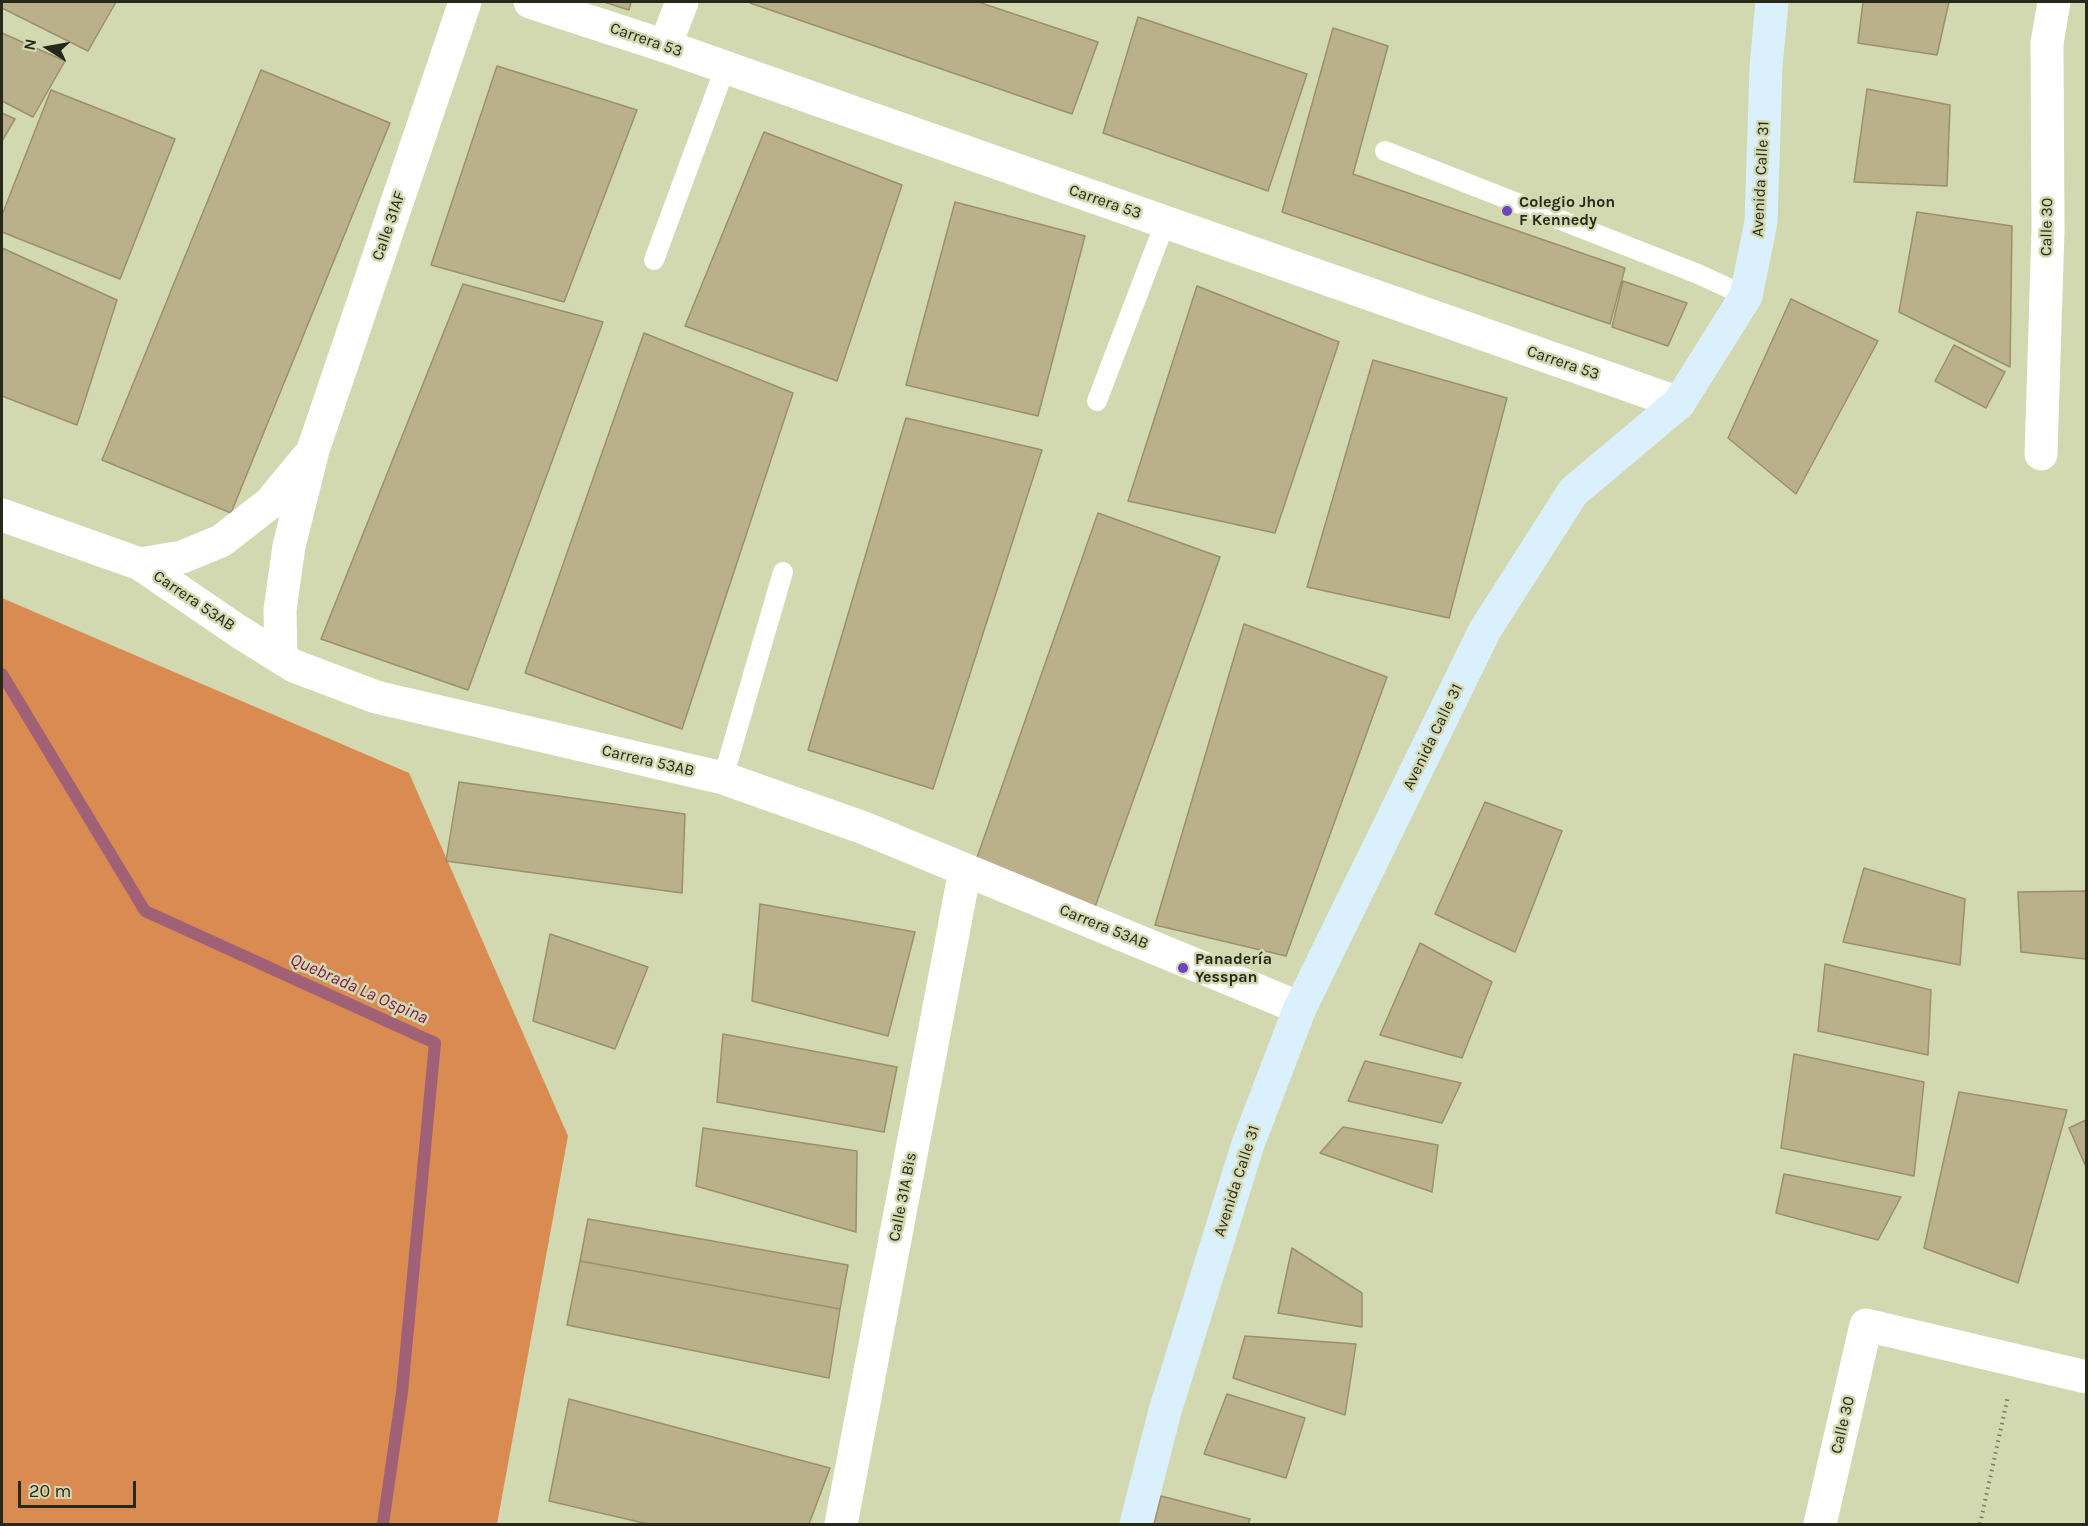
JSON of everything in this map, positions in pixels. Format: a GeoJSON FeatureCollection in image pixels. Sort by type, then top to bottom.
{"type":"FeatureCollection","features":[{"type":"Feature","properties":{"kind":"street","name":"Calle 31AF"},"geometry":{"type":"LineString","coordinates":[[281,658],[280,610],[289,546],[313,450],[465,2]]}},
{"type":"Feature","properties":{"kind":"street","name":"Carrera 53"},"geometry":{"type":"LineString","coordinates":[[530,2],[665,46],[1679,404]]}},
{"type":"Feature","properties":{"kind":"street"},"geometry":{"type":"LineString","coordinates":[[665,46],[682,2]]}},
{"type":"Feature","properties":{"kind":"street","name":"Avenida Calle 31"},"geometry":{"type":"LineString","coordinates":[[1136,1524],[1165,1411],[1248,1144],[1300,1008],[1485,630],[1574,492],[1679,404],[1746,296],[1761,222],[1766,67],[1772,2]]}},
{"type":"Feature","properties":{"kind":"street","name":"Calle 30"},"geometry":{"type":"LineString","coordinates":[[2041,454],[2048,230],[2048,43],[2054,2]]}},
{"type":"Feature","properties":{"kind":"street","name":"Calle 31AF"},"geometry":{"type":"LineString","coordinates":[[140,564],[182,557],[221,541],[270,503],[313,450]]}},
{"type":"Feature","properties":{"kind":"street","name":"Carrera 53AB"},"geometry":{"type":"LineString","coordinates":[[2,515],[140,564],[294,666],[376,697],[723,778],[864,828],[1300,1008]]}},
{"type":"Feature","properties":{"kind":"street","name":"Calle 31A Bis"},"geometry":{"type":"LineString","coordinates":[[841,1524],[965,870]]}},
{"type":"Feature","properties":{"kind":"street","name":"Calle 30"},"geometry":{"type":"LineString","coordinates":[[1820,1524],[1866,1325],[2017,1360]]}},
{"type":"Feature","properties":{"kind":"street"},"geometry":{"type":"LineString","coordinates":[[2017,1360],[2086,1377]]}},
{"type":"Feature","properties":{"kind":"lane"},"geometry":{"type":"LineString","coordinates":[[654,261],[725,68]]}},
{"type":"Feature","properties":{"kind":"lane"},"geometry":{"type":"LineString","coordinates":[[1384,151],[1698,274],[1746,296]]}},
{"type":"Feature","properties":{"kind":"lane"},"geometry":{"type":"LineString","coordinates":[[1097,401],[1166,223]]}},
{"type":"Feature","properties":{"kind":"lane"},"geometry":{"type":"LineString","coordinates":[[723,778],[783,572]]}},
{"type":"Feature","properties":{"kind":"path"},"geometry":{"type":"LineString","coordinates":[[1980,1524],[2017,1360]]}},
{"type":"Feature","properties":{"kind":"shaded area"},"geometry":{"type":"Polygon","coordinates":[[[2,598],[409,773],[568,1136],[497,1524],[2,1524],[2,598]]]}},
{"type":"Feature","properties":{"kind":"building"},"geometry":{"type":"Polygon","coordinates":[[[2,2],[116,2],[88,51],[2,8],[2,2]]]}},
{"type":"Feature","properties":{"kind":"building"},"geometry":{"type":"Polygon","coordinates":[[[604,2],[631,2],[629,10],[604,2]]]}},
{"type":"Feature","properties":{"kind":"building"},"geometry":{"type":"Polygon","coordinates":[[[751,2],[978,2],[1098,42],[1072,114],[751,2]]]}},
{"type":"Feature","properties":{"kind":"building"},"geometry":{"type":"Polygon","coordinates":[[[1863,2],[1949,2],[1937,55],[1858,43],[1863,2]]]}},
{"type":"Feature","properties":{"kind":"building"},"geometry":{"type":"Polygon","coordinates":[[[1138,17],[1307,74],[1268,191],[1103,133],[1138,17]]]}},
{"type":"Feature","properties":{"kind":"building"},"geometry":{"type":"Polygon","coordinates":[[[1333,28],[1388,46],[1353,174],[1625,268],[1610,324],[1282,212],[1333,28]]]}},
{"type":"Feature","properties":{"kind":"building"},"geometry":{"type":"Polygon","coordinates":[[[2,33],[65,61],[33,117],[2,101],[2,33]]]}},
{"type":"Feature","properties":{"kind":"building"},"geometry":{"type":"Polygon","coordinates":[[[497,66],[637,110],[564,302],[431,265],[497,66]]]}},
{"type":"Feature","properties":{"kind":"building"},"geometry":{"type":"Polygon","coordinates":[[[261,70],[390,123],[231,513],[102,460],[261,70]]]}},
{"type":"Feature","properties":{"kind":"building"},"geometry":{"type":"Polygon","coordinates":[[[1867,89],[1950,105],[1947,186],[1854,182],[1867,89]]]}},
{"type":"Feature","properties":{"kind":"building"},"geometry":{"type":"Polygon","coordinates":[[[51,90],[175,139],[120,279],[2,232],[2,215],[51,90]]]}},
{"type":"Feature","properties":{"kind":"building"},"geometry":{"type":"Polygon","coordinates":[[[2,113],[15,119],[2,141],[2,113]]]}},
{"type":"Feature","properties":{"kind":"building"},"geometry":{"type":"Polygon","coordinates":[[[764,132],[902,185],[837,381],[685,326],[764,132]]]}},
{"type":"Feature","properties":{"kind":"building"},"geometry":{"type":"Polygon","coordinates":[[[955,202],[1085,236],[1038,416],[906,385],[955,202]]]}},
{"type":"Feature","properties":{"kind":"building"},"geometry":{"type":"Polygon","coordinates":[[[1917,212],[2012,226],[2010,367],[1899,312],[1917,212]]]}},
{"type":"Feature","properties":{"kind":"building"},"geometry":{"type":"Polygon","coordinates":[[[2,248],[117,300],[77,425],[2,396],[2,248]]]}},
{"type":"Feature","properties":{"kind":"building"},"geometry":{"type":"Polygon","coordinates":[[[1623,281],[1687,303],[1668,346],[1612,327],[1623,281]]]}},
{"type":"Feature","properties":{"kind":"building"},"geometry":{"type":"Polygon","coordinates":[[[463,284],[603,322],[468,690],[321,639],[463,284]]]}},
{"type":"Feature","properties":{"kind":"building"},"geometry":{"type":"Polygon","coordinates":[[[1197,286],[1339,342],[1275,533],[1128,501],[1197,286]]]}},
{"type":"Feature","properties":{"kind":"building"},"geometry":{"type":"Polygon","coordinates":[[[1791,299],[1878,341],[1796,494],[1728,438],[1791,299]]]}},
{"type":"Feature","properties":{"kind":"building"},"geometry":{"type":"Polygon","coordinates":[[[644,333],[793,393],[682,729],[525,673],[644,333]]]}},
{"type":"Feature","properties":{"kind":"building"},"geometry":{"type":"Polygon","coordinates":[[[1954,345],[2005,372],[1986,408],[1935,381],[1954,345]]]}},
{"type":"Feature","properties":{"kind":"building"},"geometry":{"type":"Polygon","coordinates":[[[1373,360],[1507,398],[1449,618],[1307,587],[1373,360]]]}},
{"type":"Feature","properties":{"kind":"building"},"geometry":{"type":"Polygon","coordinates":[[[906,418],[1042,450],[933,789],[808,750],[906,418]]]}},
{"type":"Feature","properties":{"kind":"building"},"geometry":{"type":"Polygon","coordinates":[[[1098,513],[1220,557],[1095,907],[973,869],[1098,513]]]}},
{"type":"Feature","properties":{"kind":"building"},"geometry":{"type":"Polygon","coordinates":[[[1244,624],[1387,677],[1286,956],[1155,925],[1244,624]]]}},
{"type":"Feature","properties":{"kind":"building"},"geometry":{"type":"Polygon","coordinates":[[[459,782],[685,814],[682,893],[446,861],[459,782]]]}},
{"type":"Feature","properties":{"kind":"building"},"geometry":{"type":"Polygon","coordinates":[[[1485,802],[1562,831],[1515,952],[1435,914],[1485,802]]]}},
{"type":"Feature","properties":{"kind":"building"},"geometry":{"type":"Polygon","coordinates":[[[1864,868],[1965,899],[1960,965],[1843,942],[1864,868]]]}},
{"type":"Feature","properties":{"kind":"building"},"geometry":{"type":"Polygon","coordinates":[[[2086,891],[2086,959],[2021,952],[2018,892],[2086,891]]]}},
{"type":"Feature","properties":{"kind":"building"},"geometry":{"type":"Polygon","coordinates":[[[760,904],[915,932],[888,1036],[752,1001],[760,904]]]}},
{"type":"Feature","properties":{"kind":"building"},"geometry":{"type":"Polygon","coordinates":[[[550,934],[648,967],[615,1049],[533,1021],[550,934]]]}},
{"type":"Feature","properties":{"kind":"building"},"geometry":{"type":"Polygon","coordinates":[[[1420,943],[1492,982],[1462,1058],[1380,1035],[1420,943]]]}},
{"type":"Feature","properties":{"kind":"building"},"geometry":{"type":"Polygon","coordinates":[[[1825,964],[1931,990],[1928,1055],[1818,1031],[1825,964]]]}},
{"type":"Feature","properties":{"kind":"building"},"geometry":{"type":"Polygon","coordinates":[[[723,1034],[897,1067],[884,1132],[717,1102],[723,1034]]]}},
{"type":"Feature","properties":{"kind":"building"},"geometry":{"type":"Polygon","coordinates":[[[1794,1054],[1924,1082],[1914,1176],[1781,1148],[1794,1054]]]}},
{"type":"Feature","properties":{"kind":"building"},"geometry":{"type":"Polygon","coordinates":[[[1365,1061],[1461,1083],[1442,1123],[1348,1101],[1365,1061]]]}},
{"type":"Feature","properties":{"kind":"building"},"geometry":{"type":"Polygon","coordinates":[[[1959,1092],[2067,1110],[2018,1283],[1924,1248],[1959,1092]]]}},
{"type":"Feature","properties":{"kind":"building"},"geometry":{"type":"Polygon","coordinates":[[[2086,1120],[2086,1167],[2069,1128],[2086,1120]]]}},
{"type":"Feature","properties":{"kind":"building"},"geometry":{"type":"Polygon","coordinates":[[[1343,1127],[1438,1145],[1432,1192],[1320,1153],[1343,1127]]]}},
{"type":"Feature","properties":{"kind":"building"},"geometry":{"type":"Polygon","coordinates":[[[703,1128],[857,1151],[856,1232],[696,1186],[703,1128]]]}},
{"type":"Feature","properties":{"kind":"building"},"geometry":{"type":"Polygon","coordinates":[[[1784,1174],[1901,1197],[1878,1240],[1776,1213],[1784,1174]]]}},
{"type":"Feature","properties":{"kind":"building"},"geometry":{"type":"Polygon","coordinates":[[[588,1219],[848,1265],[840,1309],[580,1261],[588,1219]]]}},
{"type":"Feature","properties":{"kind":"building"},"geometry":{"type":"Polygon","coordinates":[[[1292,1248],[1362,1293],[1362,1327],[1278,1313],[1292,1248]]]}},
{"type":"Feature","properties":{"kind":"building"},"geometry":{"type":"Polygon","coordinates":[[[580,1261],[840,1309],[829,1378],[567,1325],[580,1261]]]}},
{"type":"Feature","properties":{"kind":"building"},"geometry":{"type":"Polygon","coordinates":[[[1245,1336],[1356,1344],[1345,1415],[1233,1378],[1245,1336]]]}},
{"type":"Feature","properties":{"kind":"building"},"geometry":{"type":"Polygon","coordinates":[[[1227,1394],[1305,1418],[1286,1478],[1204,1454],[1227,1394]]]}},
{"type":"Feature","properties":{"kind":"building"},"geometry":{"type":"Polygon","coordinates":[[[569,1399],[830,1468],[809,1524],[648,1524],[549,1501],[569,1399]]]}},
{"type":"Feature","properties":{"kind":"building"},"geometry":{"type":"Polygon","coordinates":[[[1161,1496],[1250,1519],[1248,1524],[1154,1524],[1161,1496]]]}},
{"type":"Feature","properties":{"kind":"waterway","name":"Quebrada La Ospina"},"geometry":{"type":"LineString","coordinates":[[2,674],[145,911],[435,1043],[402,1392],[383,1524]]}},
{"type":"Feature","properties":{"kind":"place","name":"Colegio Jhon F Kennedy"},"geometry":{"type":"Point","coordinates":[1507,211]}},
{"type":"Feature","properties":{"kind":"place","name":"Panadería Yesspan"},"geometry":{"type":"Point","coordinates":[1183,968]}}]}
